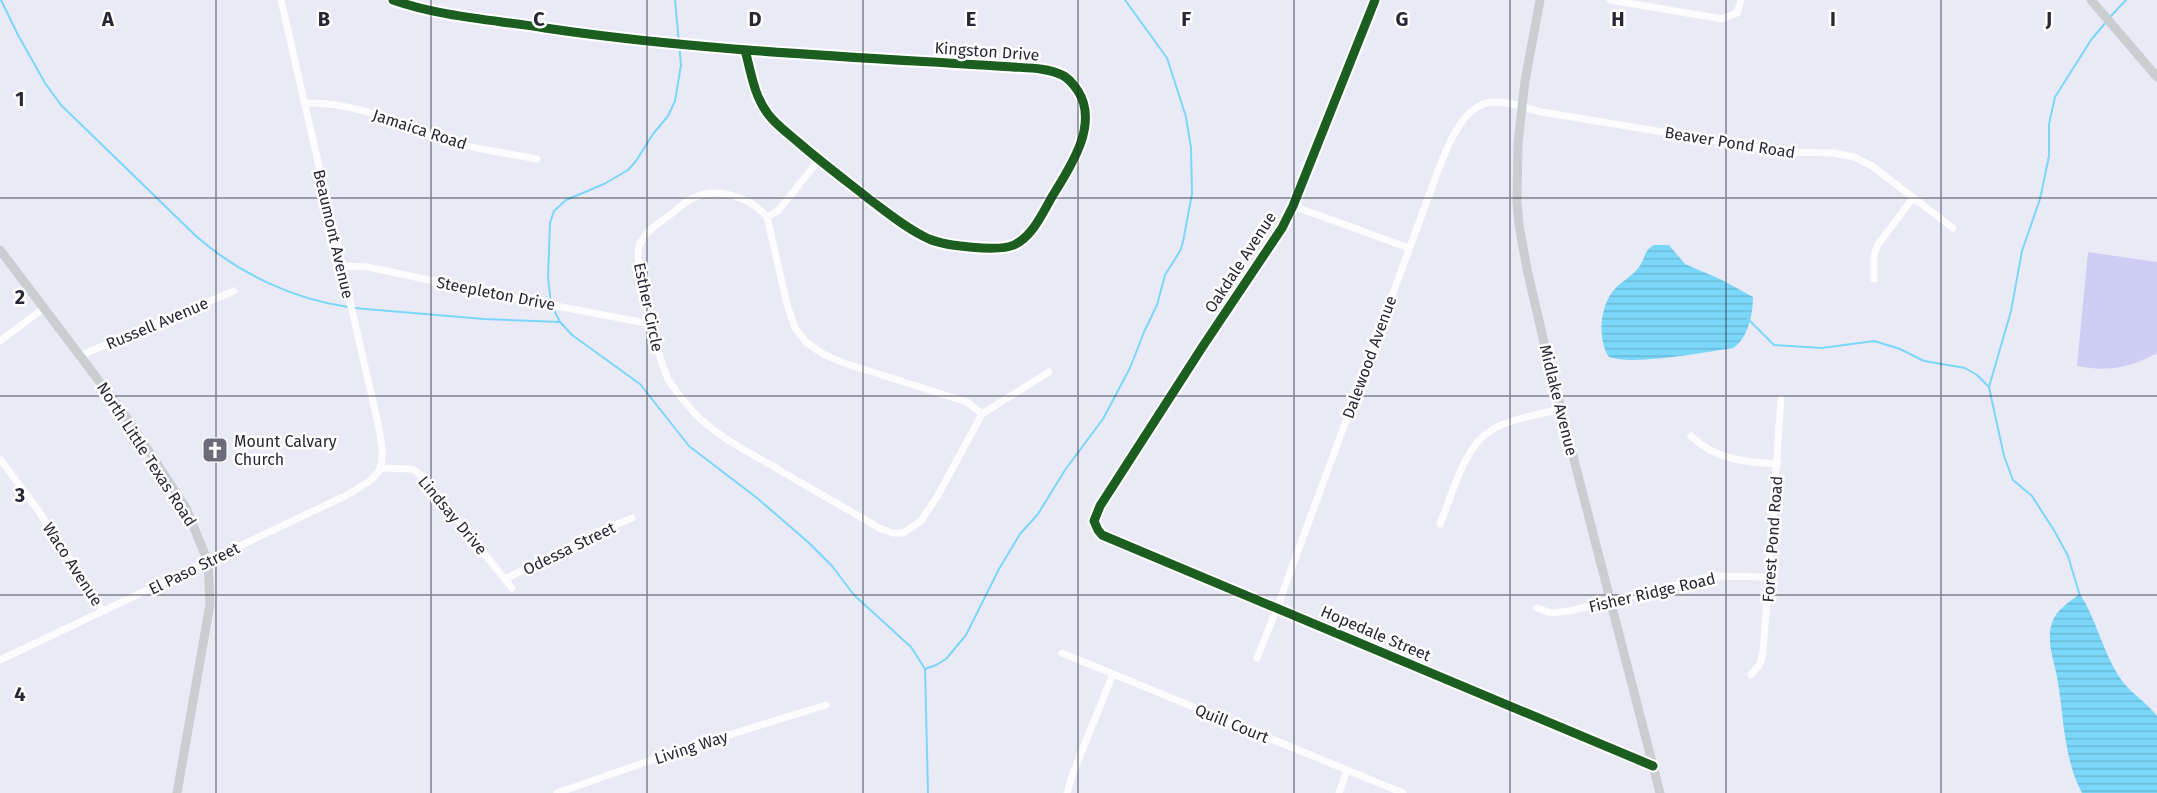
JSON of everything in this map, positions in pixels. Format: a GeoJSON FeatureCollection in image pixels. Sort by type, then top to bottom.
{"type":"FeatureCollection","features":[{"type":"Feature","properties":{"kind":"street","name":"Beaumont Avenue"},"geometry":{"type":"LineString","coordinates":[[281,0],[379,428],[383,449],[381,468]]}},
{"type":"Feature","properties":{"kind":"street","name":"Kingston Drive"},"geometry":{"type":"LineString","coordinates":[[393,0],[442,12],[611,37],[745,50],[1047,70],[1066,77],[1081,96],[1086,111],[1085,134],[1060,184],[1028,235],[1014,245],[1007,247],[961,246],[929,239],[897,221],[819,160],[774,121],[761,104],[745,50]]}},
{"type":"Feature","properties":{"kind":"street","name":"Oakdale Avenue"},"geometry":{"type":"LineString","coordinates":[[1094,521],[1100,506],[1282,228],[1293,206],[1375,0]]}},
{"type":"Feature","properties":{"kind":"street","name":"Midlake Avenue"},"geometry":{"type":"LineString","coordinates":[[1540,0],[1522,107],[1516,167],[1519,225],[1561,409],[1660,793]]}},
{"type":"Feature","properties":{"kind":"street"},"geometry":{"type":"LineString","coordinates":[[1610,0],[1722,20],[1737,13],[1742,0]]}},
{"type":"Feature","properties":{"kind":"street"},"geometry":{"type":"LineString","coordinates":[[2091,0],[2157,77]]}},
{"type":"Feature","properties":{"kind":"street","name":"Jamaica Road"},"geometry":{"type":"LineString","coordinates":[[304,103],[317,102],[362,110],[448,140],[486,150],[537,159]]}},
{"type":"Feature","properties":{"kind":"street","name":"Dalewood Avenue"},"geometry":{"type":"LineString","coordinates":[[1257,658],[1451,139],[1468,115],[1480,106],[1491,102],[1522,107]]}},
{"type":"Feature","properties":{"kind":"street","name":"Beaver Pond Road"},"geometry":{"type":"LineString","coordinates":[[1522,107],[1785,152],[1843,154],[1854,157],[1872,166],[1953,228]]}},
{"type":"Feature","properties":{"kind":"street"},"geometry":{"type":"LineString","coordinates":[[819,160],[778,211],[767,217],[787,304],[795,328],[807,343],[823,354],[844,363],[967,402],[982,414]]}},
{"type":"Feature","properties":{"kind":"street","name":"Esther Circle"},"geometry":{"type":"LineString","coordinates":[[767,217],[759,207],[749,201],[712,193],[693,198],[655,225],[642,241],[638,256],[651,324],[668,379],[699,417],[727,440],[881,529],[903,533],[921,521],[938,495],[982,414],[1049,372]]}},
{"type":"Feature","properties":{"kind":"street"},"geometry":{"type":"LineString","coordinates":[[1874,279],[1874,256],[1877,246],[1913,198]]}},
{"type":"Feature","properties":{"kind":"street"},"geometry":{"type":"LineString","coordinates":[[1293,206],[1409,248]]}},
{"type":"Feature","properties":{"kind":"street","name":"North Little Texas Road"},"geometry":{"type":"LineString","coordinates":[[0,250],[127,418],[186,508],[208,562],[208,613],[177,793]]}},
{"type":"Feature","properties":{"kind":"street","name":"Steepleton Drive"},"geometry":{"type":"LineString","coordinates":[[341,266],[368,267],[651,324]]}},
{"type":"Feature","properties":{"kind":"street","name":"Russell Avenue"},"geometry":{"type":"LineString","coordinates":[[81,355],[234,291]]}},
{"type":"Feature","properties":{"kind":"street"},"geometry":{"type":"LineString","coordinates":[[0,341],[45,308]]}},
{"type":"Feature","properties":{"kind":"street","name":"Forest Pond Road"},"geometry":{"type":"LineString","coordinates":[[1751,675],[1760,664],[1763,653],[1782,399]]}},
{"type":"Feature","properties":{"kind":"street"},"geometry":{"type":"LineString","coordinates":[[1440,524],[1468,454],[1477,442],[1493,429],[1561,409]]}},
{"type":"Feature","properties":{"kind":"street"},"geometry":{"type":"LineString","coordinates":[[1691,436],[1715,453],[1732,460],[1778,464]]}},
{"type":"Feature","properties":{"kind":"street","name":"Waco Avenue"},"geometry":{"type":"LineString","coordinates":[[0,459],[38,510],[103,611]]}},
{"type":"Feature","properties":{"kind":"street","name":"El Paso Street"},"geometry":{"type":"LineString","coordinates":[[0,660],[347,495],[372,481],[381,468]]}},
{"type":"Feature","properties":{"kind":"street","name":"Lindsay Drive"},"geometry":{"type":"LineString","coordinates":[[381,468],[413,469],[424,478],[512,588]]}},
{"type":"Feature","properties":{"kind":"street","name":"Odessa Street"},"geometry":{"type":"LineString","coordinates":[[505,579],[598,532],[632,518]]}},
{"type":"Feature","properties":{"kind":"street","name":"Hopedale Street"},"geometry":{"type":"LineString","coordinates":[[1094,521],[1102,535],[1653,766]]}},
{"type":"Feature","properties":{"kind":"street","name":"Fisher Ridge Road"},"geometry":{"type":"LineString","coordinates":[[1537,608],[1559,613],[1712,576],[1769,577]]}},
{"type":"Feature","properties":{"kind":"street","name":"Quill Court"},"geometry":{"type":"LineString","coordinates":[[1062,653],[1403,793]]}},
{"type":"Feature","properties":{"kind":"street"},"geometry":{"type":"LineString","coordinates":[[1067,793],[1113,674]]}},
{"type":"Feature","properties":{"kind":"street","name":"Living Way"},"geometry":{"type":"LineString","coordinates":[[557,793],[683,749],[826,705]]}},
{"type":"Feature","properties":{"kind":"street"},"geometry":{"type":"LineString","coordinates":[[1339,793],[1347,770]]}},
{"type":"Feature","properties":{"kind":"shaded area"},"geometry":{"type":"Polygon","coordinates":[[[1654,245],[1669,245],[1685,264],[1753,297],[1749,325],[1738,344],[1733,348],[1652,359],[1609,357],[1603,341],[1602,323],[1609,296],[1636,270],[1646,252],[1654,245]]]}},
{"type":"Feature","properties":{"kind":"shaded area"},"geometry":{"type":"Polygon","coordinates":[[[2088,252],[2157,262],[2157,353],[2118,367],[2098,369],[2077,366],[2088,252]]]}},
{"type":"Feature","properties":{"kind":"shaded area"},"geometry":{"type":"Polygon","coordinates":[[[2080,594],[2118,675],[2157,716],[2157,793],[2082,793],[2076,779],[2065,736],[2051,650],[2050,630],[2057,614],[2080,594]]]}},
{"type":"Feature","properties":{"kind":"waterway"},"geometry":{"type":"LineString","coordinates":[[1,0],[45,83],[61,105],[197,237],[231,262],[268,283],[307,298],[348,307]]}},
{"type":"Feature","properties":{"kind":"waterway"},"geometry":{"type":"LineString","coordinates":[[675,0],[681,65],[675,101],[668,116],[628,170],[604,184],[566,200],[554,211],[550,223],[548,277],[551,304],[560,322],[572,335],[640,384],[689,446],[757,498],[808,542],[832,566],[854,595],[911,647],[925,669],[928,793]]}},
{"type":"Feature","properties":{"kind":"waterway"},"geometry":{"type":"LineString","coordinates":[[925,669],[946,659],[966,635],[999,569],[1020,534],[1038,514],[1065,470],[1103,419],[1130,368],[1157,305],[1165,275],[1183,242],[1192,194],[1191,148],[1186,117],[1167,58],[1125,0]]}},
{"type":"Feature","properties":{"kind":"waterway"},"geometry":{"type":"LineString","coordinates":[[2109,18],[2126,0]]}},
{"type":"Feature","properties":{"kind":"waterway"},"geometry":{"type":"LineString","coordinates":[[2080,596],[2068,556],[2055,532],[2032,496],[2013,480],[2004,456],[1989,387],[2011,311],[2022,251],[2040,199],[2049,156],[2049,124],[2055,97],[2091,40],[2106,22]]}},
{"type":"Feature","properties":{"kind":"waterway"},"geometry":{"type":"LineString","coordinates":[[354,308],[484,319],[560,322]]}},
{"type":"Feature","properties":{"kind":"waterway"},"geometry":{"type":"LineString","coordinates":[[1748,319],[1774,345],[1822,348],[1874,341],[1900,349],[1924,361],[1965,368],[1977,375],[1989,387]]}},
{"type":"Feature","properties":{"kind":"cycle path"},"geometry":{"type":"LineString","coordinates":[[393,0],[411,6],[468,17],[603,36],[779,52],[1045,70],[1065,76],[1078,91],[1084,104],[1084,131],[1067,171],[1037,223],[1021,241],[1014,245],[996,248],[937,242],[905,226],[824,164],[775,122],[759,100],[745,50]]}},
{"type":"Feature","properties":{"kind":"cycle path"},"geometry":{"type":"LineString","coordinates":[[1375,0],[1293,206],[1282,228],[1100,506],[1094,521],[1102,535],[1653,766]]}},
{"type":"Feature","properties":{"kind":"place","name":"Mount Calvary Church"},"geometry":{"type":"Point","coordinates":[215,450]}}]}
